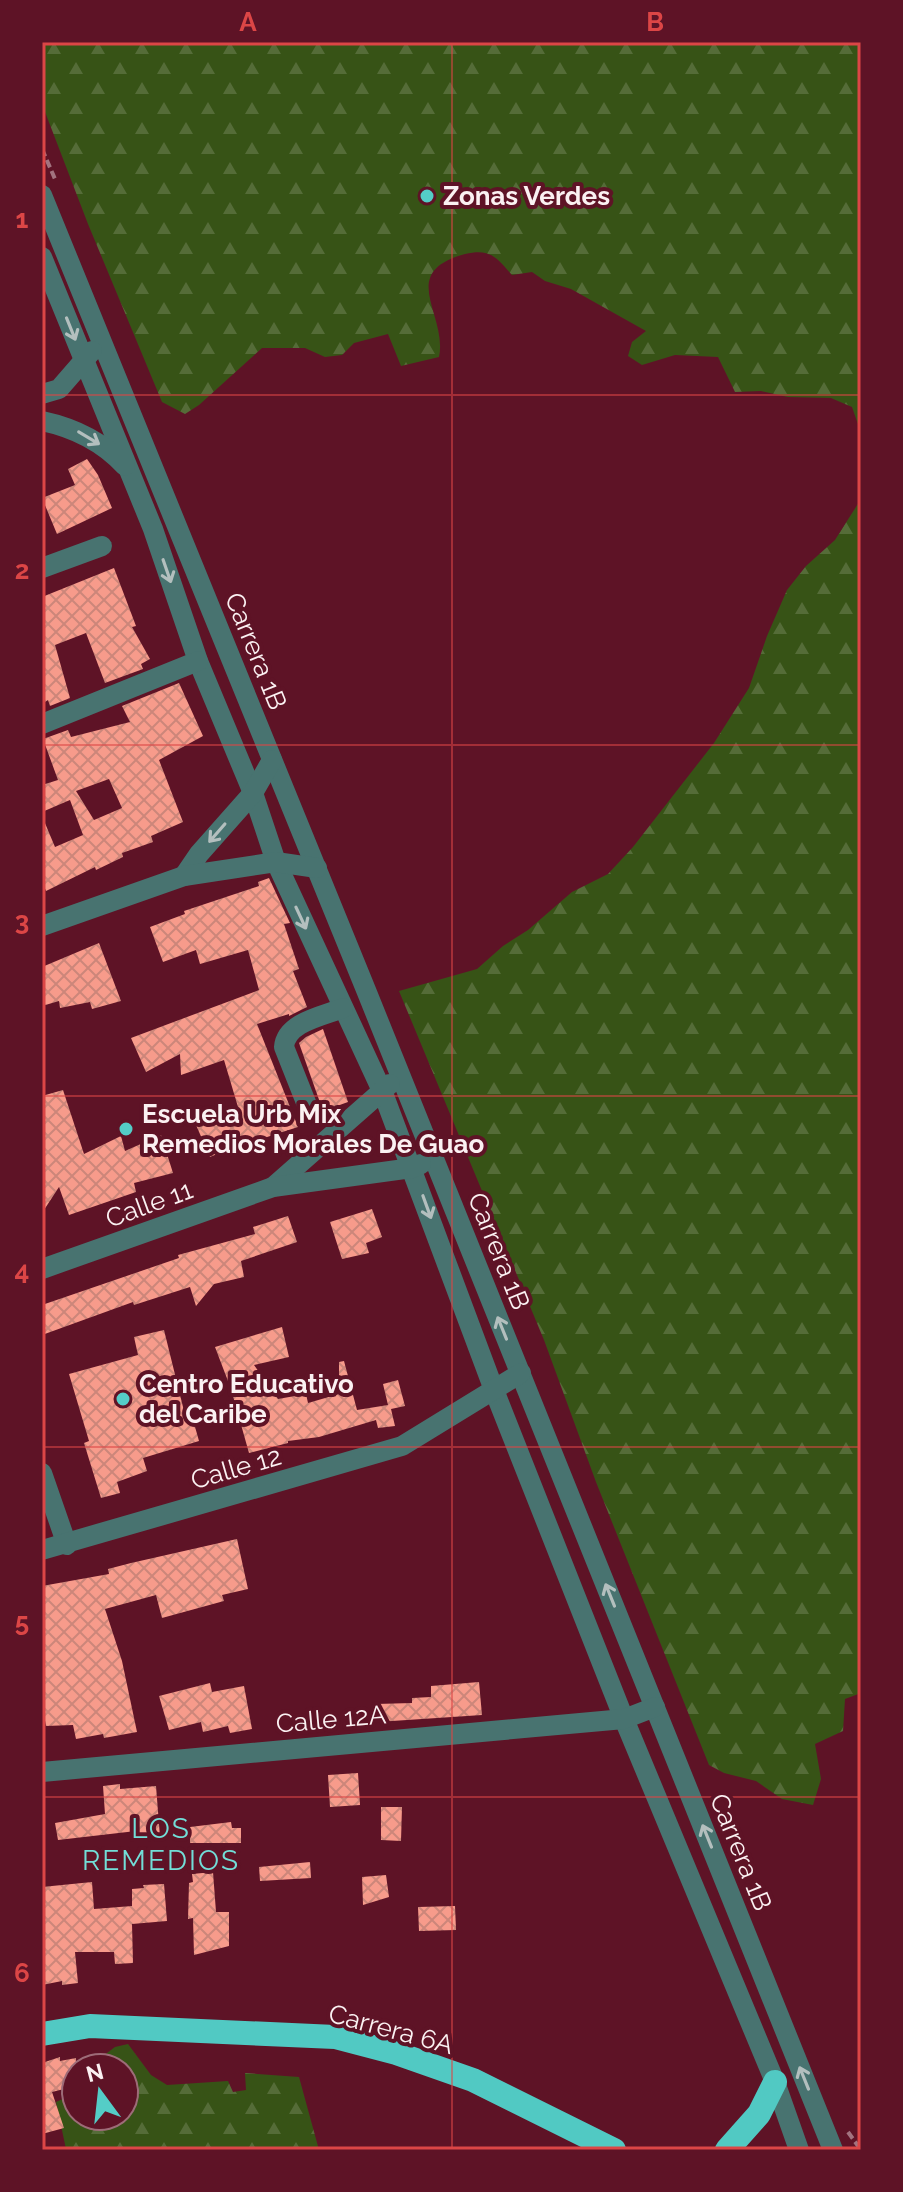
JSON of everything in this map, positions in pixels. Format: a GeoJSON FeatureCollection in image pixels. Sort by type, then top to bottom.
{"type":"FeatureCollection","features":[{"type":"Feature","properties":{"kind":"highway","name":"Carrera 6A"},"geometry":{"type":"LineString","coordinates":[[42,2034],[90,2026],[335,2037],[396,2053],[473,2080],[614,2150]]}},
{"type":"Feature","properties":{"kind":"highway"},"geometry":{"type":"LineString","coordinates":[[727,2150],[759,2114],[775,2082]]}},
{"type":"Feature","properties":{"kind":"street","name":"Carrera 1B"},"geometry":{"type":"LineString","coordinates":[[42,195],[317,868],[833,2150]]}},
{"type":"Feature","properties":{"kind":"street","name":"Carrera 1B"},"geometry":{"type":"LineString","coordinates":[[42,259],[153,529],[198,661],[253,793],[276,862],[383,1093],[494,1390],[624,1719],[775,2082],[799,2150]]}},
{"type":"Feature","properties":{"kind":"street"},"geometry":{"type":"LineString","coordinates":[[42,259],[71,267]]}},
{"type":"Feature","properties":{"kind":"street"},"geometry":{"type":"LineString","coordinates":[[42,394],[59,389],[101,341]]}},
{"type":"Feature","properties":{"kind":"street"},"geometry":{"type":"LineString","coordinates":[[42,421],[69,427],[90,437],[129,470]]}},
{"type":"Feature","properties":{"kind":"street"},"geometry":{"type":"LineString","coordinates":[[42,568],[102,546]]}},
{"type":"Feature","properties":{"kind":"street"},"geometry":{"type":"LineString","coordinates":[[42,724],[198,661]]}},
{"type":"Feature","properties":{"kind":"street"},"geometry":{"type":"LineString","coordinates":[[184,876],[199,854],[253,793],[272,760]]}},
{"type":"Feature","properties":{"kind":"street"},"geometry":{"type":"LineString","coordinates":[[42,926],[184,876],[276,862],[317,868]]}},
{"type":"Feature","properties":{"kind":"street"},"geometry":{"type":"LineString","coordinates":[[307,1105],[284,1047],[285,1037],[291,1029],[343,1008]]}},
{"type":"Feature","properties":{"kind":"street"},"geometry":{"type":"LineString","coordinates":[[273,1187],[383,1093],[400,1074]]}},
{"type":"Feature","properties":{"kind":"street"},"geometry":{"type":"LineString","coordinates":[[273,1187],[412,1168],[433,1158]]}},
{"type":"Feature","properties":{"kind":"street","name":"Calle 11"},"geometry":{"type":"LineString","coordinates":[[42,1269],[273,1187]]}},
{"type":"Feature","properties":{"kind":"street","name":"Calle 12"},"geometry":{"type":"LineString","coordinates":[[42,1550],[402,1446],[521,1373]]}},
{"type":"Feature","properties":{"kind":"street"},"geometry":{"type":"LineString","coordinates":[[42,1473],[67,1545]]}},
{"type":"Feature","properties":{"kind":"street","name":"Calle 12A"},"geometry":{"type":"LineString","coordinates":[[42,1772],[624,1719],[655,1707]]}},
{"type":"Feature","properties":{"kind":"green space"},"geometry":{"type":"Polygon","coordinates":[[[42,42],[861,42],[861,433],[852,407],[831,398],[788,397],[761,391],[735,392],[718,357],[675,355],[642,365],[628,356],[632,342],[646,331],[571,289],[545,281],[532,272],[512,275],[497,259],[481,252],[444,262],[433,272],[429,284],[440,341],[439,357],[401,366],[388,334],[354,343],[342,355],[325,357],[305,348],[262,348],[185,414],[162,402],[88,224],[42,104],[42,42]]]}},
{"type":"Feature","properties":{"kind":"green space"},"geometry":{"type":"Polygon","coordinates":[[[861,499],[861,1693],[845,1699],[843,1731],[815,1744],[821,1779],[813,1805],[782,1799],[756,1781],[724,1773],[709,1765],[596,1482],[544,1340],[399,991],[477,969],[572,892],[608,874],[633,847],[714,743],[749,688],[787,590],[806,566],[835,540],[861,499]]]}},
{"type":"Feature","properties":{"kind":"green space"},"geometry":{"type":"Polygon","coordinates":[[[128,2044],[134,2052],[108,2052],[128,2044]]]}},
{"type":"Feature","properties":{"kind":"green space"},"geometry":{"type":"Polygon","coordinates":[[[140,2060],[151,2075],[167,2085],[228,2081],[233,2092],[246,2090],[245,2073],[299,2077],[319,2150],[66,2149],[62,2132],[140,2132],[140,2060]]]}},
{"type":"Feature","properties":{"kind":"green space"},"geometry":{"type":"Polygon","coordinates":[[[60,2100],[60,2121],[56,2102],[60,2100]]]}},
{"type":"Feature","properties":{"kind":"building"},"geometry":{"type":"Polygon","coordinates":[[[87,459],[98,475],[112,508],[57,534],[42,498],[75,485],[68,469],[87,459]]]}},
{"type":"Feature","properties":{"kind":"building"},"geometry":{"type":"Polygon","coordinates":[[[114,568],[136,626],[132,627],[150,659],[141,664],[143,669],[105,683],[86,633],[55,645],[70,698],[50,706],[48,700],[42,704],[42,597],[114,568]]]}},
{"type":"Feature","properties":{"kind":"building"},"geometry":{"type":"Polygon","coordinates":[[[179,683],[203,736],[159,760],[183,822],[151,836],[153,842],[122,853],[123,857],[46,891],[42,881],[42,816],[55,847],[83,835],[70,800],[42,812],[42,785],[58,780],[43,739],[68,730],[71,737],[130,722],[122,706],[179,683]],[[109,779],[76,791],[94,820],[122,808],[109,779]]]}},
{"type":"Feature","properties":{"kind":"building"},"geometry":{"type":"Polygon","coordinates":[[[269,878],[290,923],[284,924],[299,969],[293,971],[307,1007],[289,1016],[257,1024],[298,1127],[248,1141],[210,1157],[196,1125],[238,1107],[224,1060],[181,1075],[180,1054],[146,1072],[131,1038],[259,990],[248,950],[200,964],[196,950],[163,962],[150,927],[185,914],[184,911],[259,886],[258,882],[269,878]]]}},
{"type":"Feature","properties":{"kind":"building"},"geometry":{"type":"Polygon","coordinates":[[[99,943],[121,1001],[92,1009],[90,1002],[60,1008],[59,1001],[42,1006],[42,967],[99,943]]]}},
{"type":"Feature","properties":{"kind":"building"},"geometry":{"type":"Polygon","coordinates":[[[323,1029],[348,1102],[323,1111],[299,1043],[323,1029]]]}},
{"type":"Feature","properties":{"kind":"building"},"geometry":{"type":"Polygon","coordinates":[[[63,1090],[84,1154],[121,1136],[125,1151],[161,1135],[173,1173],[134,1183],[136,1192],[69,1215],[59,1187],[42,1213],[42,1096],[63,1090]]]}},
{"type":"Feature","properties":{"kind":"building"},"geometry":{"type":"Polygon","coordinates":[[[372,1209],[382,1237],[366,1243],[369,1253],[342,1259],[330,1222],[372,1209]]]}},
{"type":"Feature","properties":{"kind":"building"},"geometry":{"type":"Polygon","coordinates":[[[288,1216],[297,1242],[241,1261],[244,1277],[214,1284],[196,1306],[190,1287],[134,1305],[133,1302],[42,1335],[42,1305],[179,1258],[178,1255],[255,1234],[253,1227],[288,1216]]]}},
{"type":"Feature","properties":{"kind":"building"},"geometry":{"type":"Polygon","coordinates":[[[282,1327],[289,1357],[254,1365],[278,1399],[306,1394],[308,1403],[339,1394],[339,1362],[344,1361],[357,1410],[388,1405],[383,1384],[398,1380],[405,1406],[391,1409],[395,1426],[378,1428],[376,1420],[249,1453],[231,1389],[215,1347],[282,1327]]]}},
{"type":"Feature","properties":{"kind":"building"},"geometry":{"type":"Polygon","coordinates":[[[164,1330],[184,1411],[190,1409],[199,1441],[143,1458],[147,1471],[117,1482],[120,1493],[101,1498],[84,1443],[89,1441],[69,1374],[138,1355],[134,1337],[164,1330]]]}},
{"type":"Feature","properties":{"kind":"building"},"geometry":{"type":"Polygon","coordinates":[[[237,1539],[248,1589],[222,1595],[224,1601],[162,1618],[156,1595],[105,1609],[122,1661],[137,1732],[76,1739],[73,1725],[46,1726],[42,1704],[42,1679],[45,1677],[42,1586],[109,1574],[108,1569],[237,1539]]]}},
{"type":"Feature","properties":{"kind":"building"},"geometry":{"type":"Polygon","coordinates":[[[479,1682],[482,1715],[377,1722],[376,1704],[412,1703],[412,1698],[431,1697],[431,1686],[479,1682]]]}},
{"type":"Feature","properties":{"kind":"building"},"geometry":{"type":"Polygon","coordinates":[[[210,1683],[212,1692],[244,1686],[252,1729],[230,1733],[228,1726],[203,1732],[201,1722],[169,1730],[159,1696],[210,1683]]]}},
{"type":"Feature","properties":{"kind":"building"},"geometry":{"type":"Polygon","coordinates":[[[358,1773],[360,1805],[330,1807],[328,1775],[358,1773]]]}},
{"type":"Feature","properties":{"kind":"building"},"geometry":{"type":"Polygon","coordinates":[[[120,1784],[120,1789],[156,1786],[160,1837],[137,1838],[136,1831],[58,1840],[55,1823],[105,1814],[103,1786],[120,1784]]]}},
{"type":"Feature","properties":{"kind":"building"},"geometry":{"type":"Polygon","coordinates":[[[381,1807],[402,1807],[401,1841],[381,1840],[381,1807]]]}},
{"type":"Feature","properties":{"kind":"building"},"geometry":{"type":"Polygon","coordinates":[[[231,1822],[232,1828],[241,1828],[241,1843],[190,1843],[190,1827],[231,1822]]]}},
{"type":"Feature","properties":{"kind":"building"},"geometry":{"type":"Polygon","coordinates":[[[310,1862],[311,1878],[260,1881],[259,1867],[310,1862]]]}},
{"type":"Feature","properties":{"kind":"building"},"geometry":{"type":"Polygon","coordinates":[[[213,1872],[216,1912],[229,1912],[229,1946],[194,1955],[193,1918],[188,1919],[189,1883],[193,1882],[192,1874],[213,1872]]]}},
{"type":"Feature","properties":{"kind":"building"},"geometry":{"type":"Polygon","coordinates":[[[386,1875],[389,1897],[363,1905],[362,1877],[386,1875]]]}},
{"type":"Feature","properties":{"kind":"building"},"geometry":{"type":"Polygon","coordinates":[[[92,1882],[94,1909],[132,1906],[132,1889],[164,1884],[167,1921],[132,1924],[133,1963],[115,1964],[114,1952],[75,1952],[78,1983],[62,1985],[62,1981],[42,1985],[42,1887],[92,1882]]]}},
{"type":"Feature","properties":{"kind":"building"},"geometry":{"type":"Polygon","coordinates":[[[455,1906],[456,1930],[419,1931],[418,1907],[455,1906]]]}},
{"type":"Feature","properties":{"kind":"building"},"geometry":{"type":"Polygon","coordinates":[[[60,2057],[60,2090],[52,2092],[60,2116],[60,2129],[42,2134],[42,2063],[60,2057]]]}},
{"type":"Feature","properties":{"kind":"place","name":"Zonas Verdes"},"geometry":{"type":"Point","coordinates":[427,196]}},
{"type":"Feature","properties":{"kind":"place","name":"Escuela Urb Mix Remedios Morales De Guao"},"geometry":{"type":"Point","coordinates":[126,1129]}},
{"type":"Feature","properties":{"kind":"place","name":"Centro Educativo del Caribe"},"geometry":{"type":"Point","coordinates":[123,1399]}},
{"type":"Feature","properties":{"kind":"district","name":"LOS REMEDIOS"},"geometry":{"type":"Point","coordinates":[161,1844]}}]}
